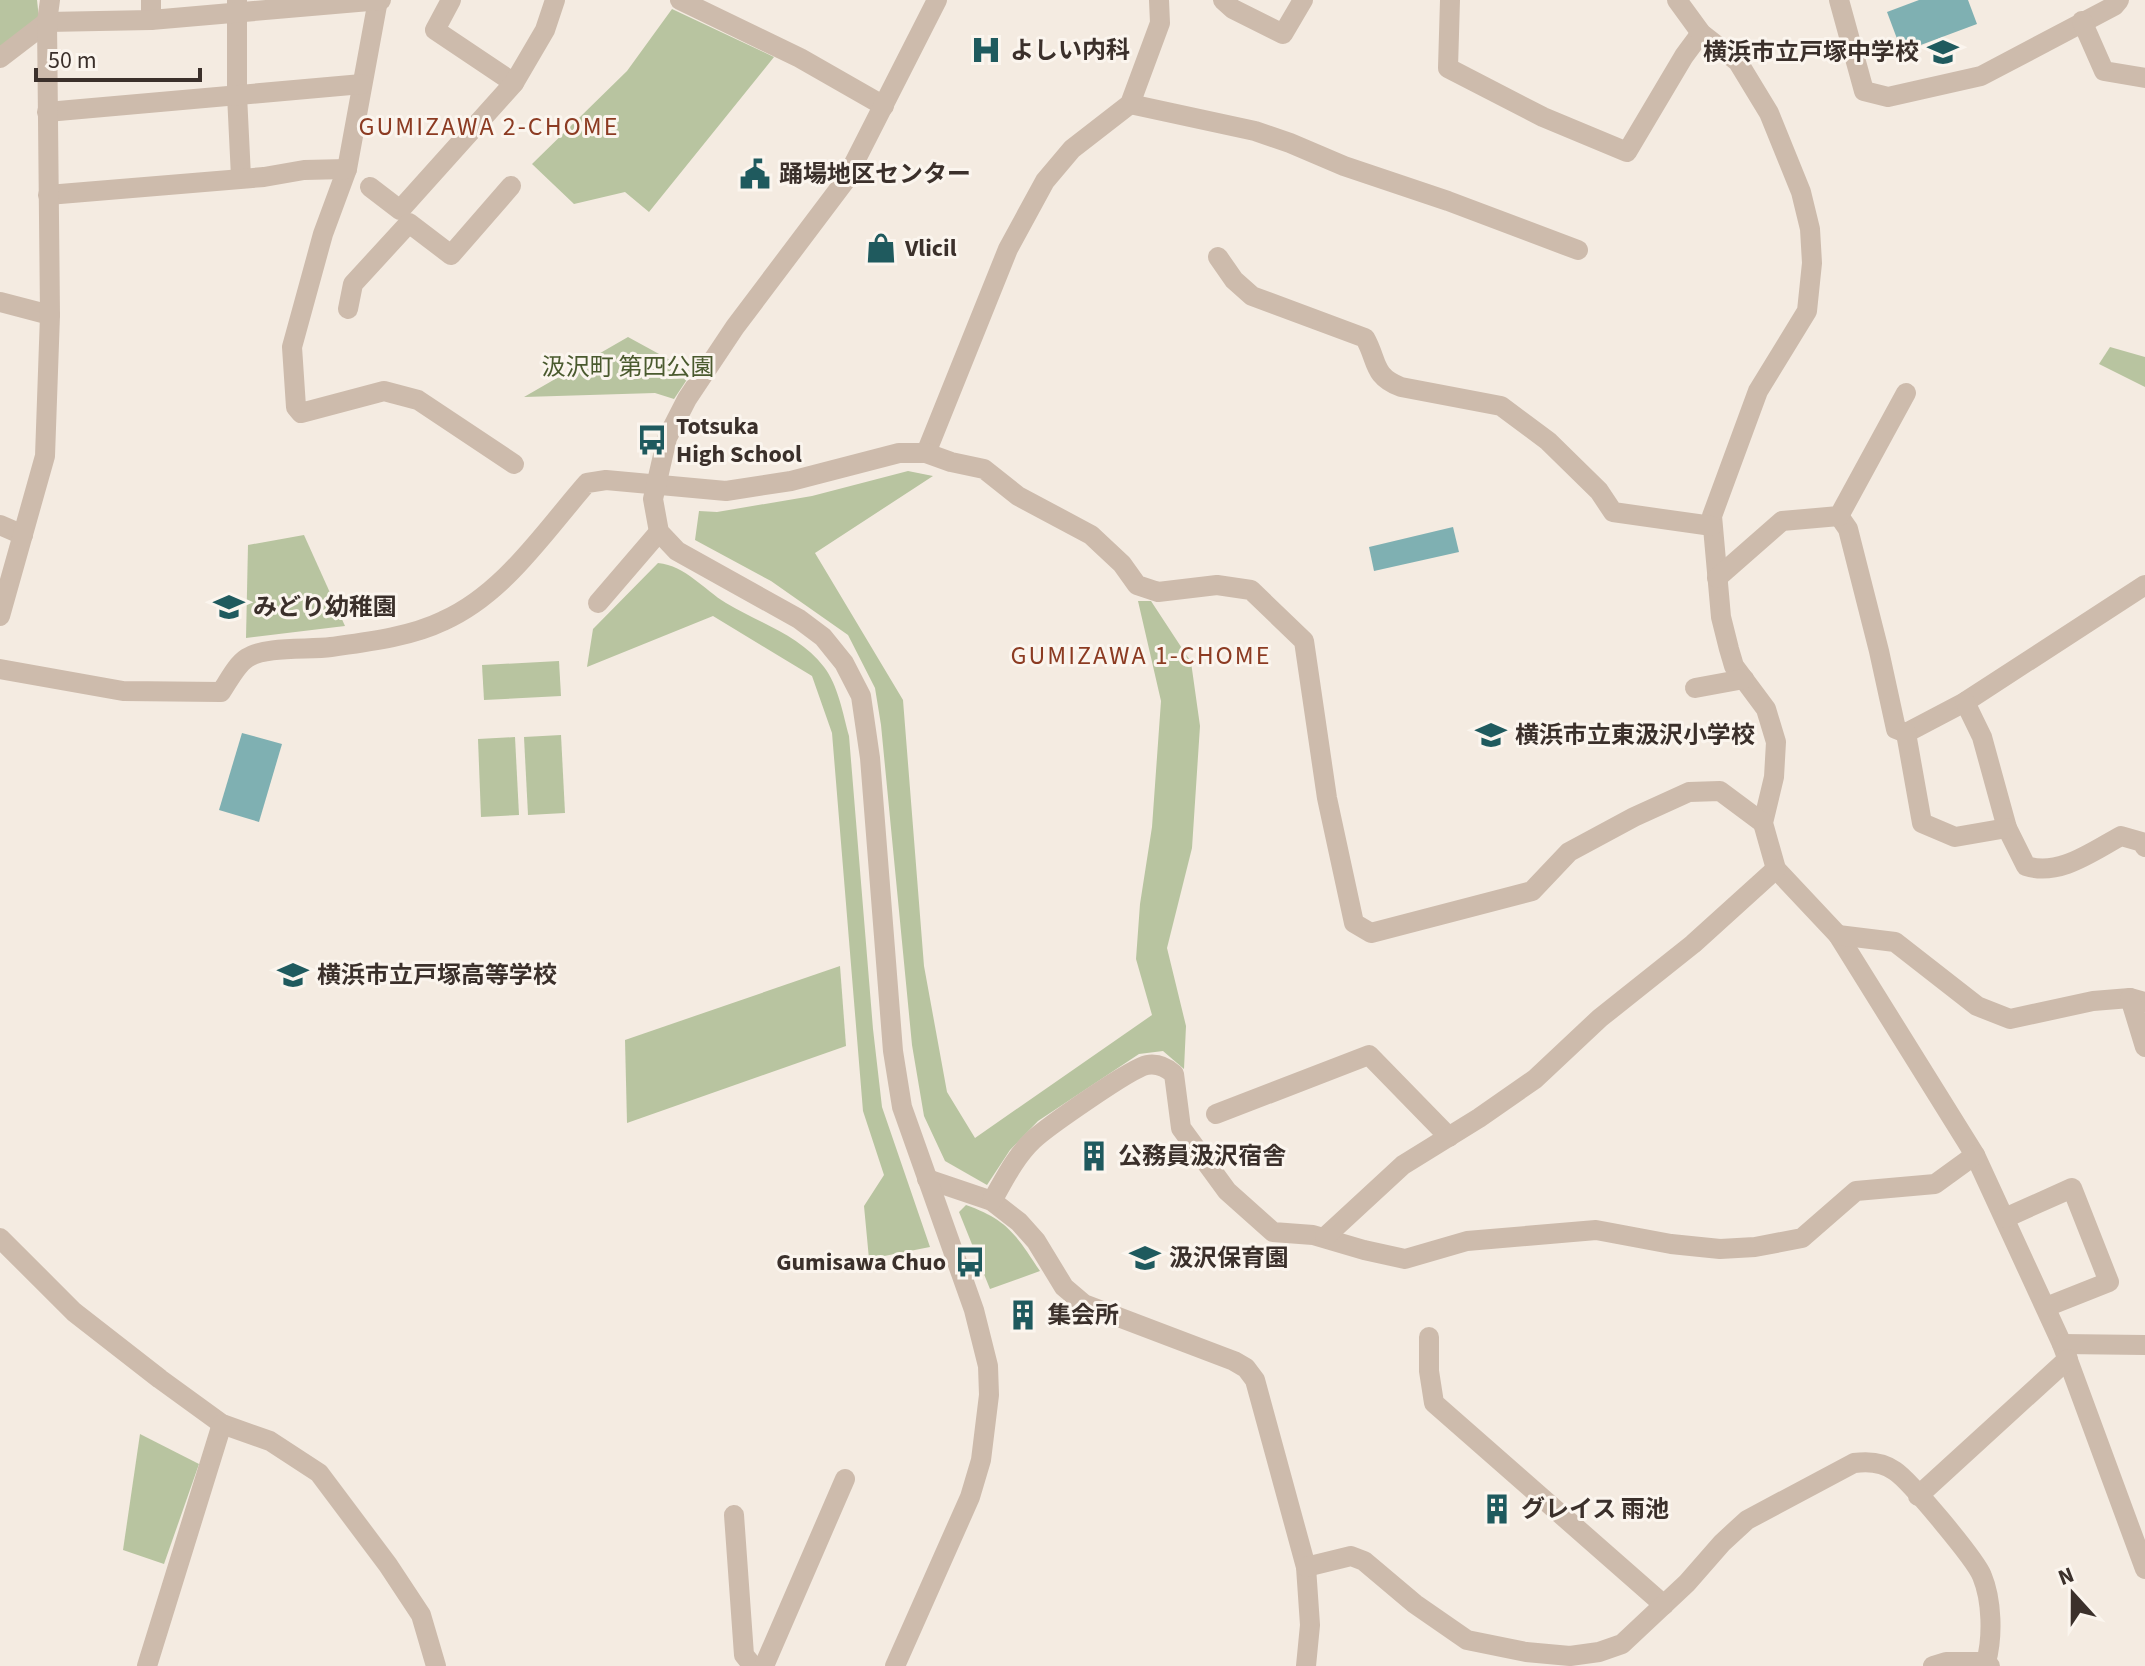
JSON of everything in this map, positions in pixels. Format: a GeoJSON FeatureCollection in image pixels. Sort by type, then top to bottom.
{"type":"FeatureCollection","features":[{"type":"Feature","properties":{"kind":"street"},"geometry":{"type":"LineString","coordinates":[[0,616],[45,456],[50,315],[47,22],[50,0]]}},
{"type":"Feature","properties":{"kind":"street"},"geometry":{"type":"LineString","coordinates":[[0,58],[47,22],[151,10],[379,0],[347,169],[323,234],[292,347],[296,407],[301,413],[384,391],[418,400],[514,464]]}},
{"type":"Feature","properties":{"kind":"street"},"geometry":{"type":"LineString","coordinates":[[451,0],[435,30],[514,83]]}},
{"type":"Feature","properties":{"kind":"street"},"geometry":{"type":"LineString","coordinates":[[348,309],[353,284],[514,83],[545,30],[555,0]]}},
{"type":"Feature","properties":{"kind":"street"},"geometry":{"type":"LineString","coordinates":[[680,0],[800,58],[884,106]]}},
{"type":"Feature","properties":{"kind":"street"},"geometry":{"type":"LineString","coordinates":[[895,1666],[970,1497],[981,1460],[989,1395],[988,1366],[974,1310],[902,1107],[893,1051],[870,758],[861,696],[844,663],[823,637],[799,619],[677,551],[659,532],[653,499],[667,438],[687,399],[735,327],[839,190],[937,0]]}},
{"type":"Feature","properties":{"kind":"street"},"geometry":{"type":"LineString","coordinates":[[926,453],[1008,249],[1045,181],[1072,149],[1130,104],[1160,23],[1159,0]]}},
{"type":"Feature","properties":{"kind":"street"},"geometry":{"type":"LineString","coordinates":[[1223,0],[1233,9],[1283,34],[1303,0]]}},
{"type":"Feature","properties":{"kind":"street"},"geometry":{"type":"LineString","coordinates":[[1450,0],[1448,68],[1543,117],[1627,152],[1701,33]]}},
{"type":"Feature","properties":{"kind":"street"},"geometry":{"type":"LineString","coordinates":[[1677,0],[1701,33],[1738,62],[1769,113],[1801,192],[1810,229],[1812,263],[1807,311],[1758,391],[1712,516],[1721,617],[1734,666],[1766,709],[1776,742],[1774,777],[1763,823],[1776,869],[1838,935],[1975,1155],[2065,1352],[2145,1569]]}},
{"type":"Feature","properties":{"kind":"street"},"geometry":{"type":"LineString","coordinates":[[1839,0],[1864,91],[1888,97],[1981,76],[2114,6],[2119,0]]}},
{"type":"Feature","properties":{"kind":"street"},"geometry":{"type":"LineString","coordinates":[[237,7],[241,177]]}},
{"type":"Feature","properties":{"kind":"street"},"geometry":{"type":"LineString","coordinates":[[2082,21],[2104,71],[2145,78]]}},
{"type":"Feature","properties":{"kind":"street"},"geometry":{"type":"LineString","coordinates":[[47,112],[362,84]]}},
{"type":"Feature","properties":{"kind":"street"},"geometry":{"type":"LineString","coordinates":[[1130,104],[1255,131],[1578,250]]}},
{"type":"Feature","properties":{"kind":"street"},"geometry":{"type":"LineString","coordinates":[[48,195],[264,177],[304,170],[347,169]]}},
{"type":"Feature","properties":{"kind":"street"},"geometry":{"type":"LineString","coordinates":[[370,187],[451,255],[511,186]]}},
{"type":"Feature","properties":{"kind":"street"},"geometry":{"type":"LineString","coordinates":[[1218,257],[1234,280],[1252,296],[1365,338],[1377,369],[1387,381],[1401,387],[1501,406],[1548,441],[1599,491],[1613,512],[1712,526]]}},
{"type":"Feature","properties":{"kind":"street"},"geometry":{"type":"LineString","coordinates":[[0,302],[50,315]]}},
{"type":"Feature","properties":{"kind":"street"},"geometry":{"type":"LineString","coordinates":[[1839,516],[1906,393]]}},
{"type":"Feature","properties":{"kind":"street"},"geometry":{"type":"LineString","coordinates":[[0,669],[123,691],[221,692],[245,659],[261,653],[331,647],[408,632],[442,622],[481,600],[587,483],[606,480],[726,491],[791,481],[899,453],[926,453],[984,469],[1018,496],[1091,535],[1122,564],[1137,585],[1158,592],[1217,585],[1251,590],[1304,641],[1327,798],[1354,923],[1371,933],[1532,891],[1569,852],[1689,792],[1720,791],[1763,823]]}},
{"type":"Feature","properties":{"kind":"street"},"geometry":{"type":"LineString","coordinates":[[1717,578],[1782,521],[1839,516]]}},
{"type":"Feature","properties":{"kind":"street"},"geometry":{"type":"LineString","coordinates":[[1839,516],[1848,529],[1896,729],[1906,733],[1965,702],[2145,585]]}},
{"type":"Feature","properties":{"kind":"street"},"geometry":{"type":"LineString","coordinates":[[0,525],[23,535]]}},
{"type":"Feature","properties":{"kind":"street"},"geometry":{"type":"LineString","coordinates":[[598,603],[659,532]]}},
{"type":"Feature","properties":{"kind":"street"},"geometry":{"type":"LineString","coordinates":[[1695,688],[1744,679]]}},
{"type":"Feature","properties":{"kind":"street"},"geometry":{"type":"LineString","coordinates":[[1965,702],[1982,737],[2007,828],[2026,866],[2037,869],[2074,862],[2121,836],[2142,842],[2145,847]]}},
{"type":"Feature","properties":{"kind":"street"},"geometry":{"type":"LineString","coordinates":[[1906,733],[1922,823],[1955,837],[2007,828]]}},
{"type":"Feature","properties":{"kind":"street"},"geometry":{"type":"LineString","coordinates":[[1325,1237],[1403,1165],[1535,1079],[1600,1018],[1693,944],[1776,869]]}},
{"type":"Feature","properties":{"kind":"street"},"geometry":{"type":"LineString","coordinates":[[1838,935],[1895,942],[1977,1006],[2010,1019],[2093,1001],[2138,1000],[2145,1047]]}},
{"type":"Feature","properties":{"kind":"street"},"geometry":{"type":"LineString","coordinates":[[1216,1114],[1369,1055],[1449,1137]]}},
{"type":"Feature","properties":{"kind":"street"},"geometry":{"type":"LineString","coordinates":[[992,1201],[1015,1161],[1034,1139],[1145,1065],[1163,1066],[1174,1074],[1181,1128],[1227,1191],[1273,1232],[1325,1237],[1405,1259],[1467,1241],[1596,1230],[1671,1244],[1720,1249],[1755,1247],[1802,1238],[1856,1191],[1935,1184],[1975,1155]]}},
{"type":"Feature","properties":{"kind":"street"},"geometry":{"type":"LineString","coordinates":[[927,1179],[992,1201],[1019,1222],[1036,1241],[1064,1287],[1084,1304],[1246,1368],[1255,1380],[1306,1567],[1310,1625],[1308,1665]]}},
{"type":"Feature","properties":{"kind":"street"},"geometry":{"type":"LineString","coordinates":[[2005,1218],[2072,1188],[2109,1282],[2046,1307]]}},
{"type":"Feature","properties":{"kind":"street"},"geometry":{"type":"LineString","coordinates":[[0,1238],[74,1312],[222,1424],[270,1441],[319,1473],[421,1615],[436,1666]]}},
{"type":"Feature","properties":{"kind":"street"},"geometry":{"type":"LineString","coordinates":[[1429,1337],[1429,1371],[1434,1403],[1664,1605]]}},
{"type":"Feature","properties":{"kind":"street"},"geometry":{"type":"LineString","coordinates":[[1918,1496],[2065,1352],[2145,1345]]}},
{"type":"Feature","properties":{"kind":"street"},"geometry":{"type":"LineString","coordinates":[[147,1666],[222,1424]]}},
{"type":"Feature","properties":{"kind":"street"},"geometry":{"type":"LineString","coordinates":[[1306,1567],[1351,1556],[1364,1561],[1415,1604],[1467,1640],[1526,1652],[1570,1656],[1599,1652],[1622,1644],[1747,1520],[1854,1463],[1870,1460],[1895,1471],[1982,1575],[1990,1627],[1988,1664],[1946,1662],[1933,1666]]}},
{"type":"Feature","properties":{"kind":"street"},"geometry":{"type":"LineString","coordinates":[[764,1666],[845,1479]]}},
{"type":"Feature","properties":{"kind":"street"},"geometry":{"type":"LineString","coordinates":[[734,1515],[744,1655],[753,1666]]}},
{"type":"Feature","properties":{"kind":"green space"},"geometry":{"type":"Polygon","coordinates":[[[0,0],[37,0],[39,18],[0,48],[0,0]]]}},
{"type":"Feature","properties":{"kind":"green space"},"geometry":{"type":"Polygon","coordinates":[[[672,9],[774,57],[649,212],[625,192],[574,204],[532,164],[627,71],[672,9]]]}},
{"type":"Feature","properties":{"kind":"green space","name":"汲沢町 第四公園"},"geometry":{"type":"Polygon","coordinates":[[[628,337],[692,372],[674,399],[655,393],[524,397],[628,337]]]}},
{"type":"Feature","properties":{"kind":"green space"},"geometry":{"type":"Polygon","coordinates":[[[2110,347],[2145,357],[2145,387],[2099,364],[2110,347]]]}},
{"type":"Feature","properties":{"kind":"green space"},"geometry":{"type":"Polygon","coordinates":[[[908,471],[933,476],[815,553],[903,700],[924,966],[947,1092],[975,1138],[1152,1015],[1136,959],[1140,904],[1152,827],[1161,701],[1138,601],[1151,601],[1191,662],[1200,726],[1192,848],[1167,948],[1186,1026],[1184,1069],[1163,1051],[1139,1054],[1038,1121],[1010,1150],[987,1185],[945,1161],[924,1116],[912,1045],[875,688],[848,635],[771,581],[695,540],[699,511],[717,512],[812,496],[908,471]]]}},
{"type":"Feature","properties":{"kind":"green space"},"geometry":{"type":"Polygon","coordinates":[[[304,535],[345,626],[246,638],[248,545],[304,535]]]}},
{"type":"Feature","properties":{"kind":"green space"},"geometry":{"type":"Polygon","coordinates":[[[658,563],[686,573],[726,603],[803,646],[824,667],[836,691],[849,736],[882,1107],[930,1247],[869,1259],[864,1206],[884,1175],[863,1111],[832,733],[812,676],[713,616],[587,667],[593,629],[658,563]]]}},
{"type":"Feature","properties":{"kind":"green space"},"geometry":{"type":"Polygon","coordinates":[[[559,661],[561,696],[484,700],[482,665],[559,661]]]}},
{"type":"Feature","properties":{"kind":"green space"},"geometry":{"type":"Polygon","coordinates":[[[561,735],[565,813],[528,815],[524,737],[561,735]]]}},
{"type":"Feature","properties":{"kind":"green space"},"geometry":{"type":"Polygon","coordinates":[[[515,737],[519,815],[481,817],[478,739],[515,737]]]}},
{"type":"Feature","properties":{"kind":"green space"},"geometry":{"type":"Polygon","coordinates":[[[840,966],[846,1046],[627,1123],[625,1040],[840,966]]]}},
{"type":"Feature","properties":{"kind":"green space"},"geometry":{"type":"Polygon","coordinates":[[[966,1205],[992,1217],[1010,1230],[1040,1271],[990,1289],[959,1212],[966,1205]]]}},
{"type":"Feature","properties":{"kind":"green space"},"geometry":{"type":"Polygon","coordinates":[[[140,1434],[199,1464],[164,1564],[123,1550],[140,1434]]]}},
{"type":"Feature","properties":{"kind":"water"},"geometry":{"type":"Polygon","coordinates":[[[1919,0],[1968,0],[1977,24],[1902,52],[1887,12],[1919,0]]]}},
{"type":"Feature","properties":{"kind":"water"},"geometry":{"type":"Polygon","coordinates":[[[1453,527],[1459,552],[1374,571],[1369,547],[1453,527]]]}},
{"type":"Feature","properties":{"kind":"water"},"geometry":{"type":"Polygon","coordinates":[[[242,733],[282,744],[259,822],[219,810],[242,733]]]}},
{"type":"Feature","properties":{"kind":"place","name":"よしい内科"},"geometry":{"type":"Point","coordinates":[986,50]}},
{"type":"Feature","properties":{"kind":"place","name":"横浜市立戸塚中学校"},"geometry":{"type":"Point","coordinates":[1943,52]}},
{"type":"Feature","properties":{"kind":"place","name":"踊場地区センター"},"geometry":{"type":"Point","coordinates":[755,174]}},
{"type":"Feature","properties":{"kind":"place","name":"Vlicil"},"geometry":{"type":"Point","coordinates":[881,248]}},
{"type":"Feature","properties":{"kind":"place","name":"Totsuka High School"},"geometry":{"type":"Point","coordinates":[652,440]}},
{"type":"Feature","properties":{"kind":"place","name":"みどり幼稚園"},"geometry":{"type":"Point","coordinates":[229,607]}},
{"type":"Feature","properties":{"kind":"place","name":"横浜市立東汲沢小学校"},"geometry":{"type":"Point","coordinates":[1491,735]}},
{"type":"Feature","properties":{"kind":"place","name":"横浜市立戸塚高等学校"},"geometry":{"type":"Point","coordinates":[293,975]}},
{"type":"Feature","properties":{"kind":"place","name":"公務員汲沢宿舎"},"geometry":{"type":"Point","coordinates":[1094,1156]}},
{"type":"Feature","properties":{"kind":"place","name":"汲沢保育園"},"geometry":{"type":"Point","coordinates":[1145,1258]}},
{"type":"Feature","properties":{"kind":"place","name":"Gumisawa Chuo"},"geometry":{"type":"Point","coordinates":[970,1262]}},
{"type":"Feature","properties":{"kind":"place","name":"集会所"},"geometry":{"type":"Point","coordinates":[1023,1315]}},
{"type":"Feature","properties":{"kind":"place","name":"グレイス 雨池"},"geometry":{"type":"Point","coordinates":[1497,1509]}},
{"type":"Feature","properties":{"kind":"district","name":"GUMIZAWA 2-CHOME"},"geometry":{"type":"Point","coordinates":[489,126]}},
{"type":"Feature","properties":{"kind":"district","name":"GUMIZAWA 1-CHOME"},"geometry":{"type":"Point","coordinates":[1141,655]}}]}
